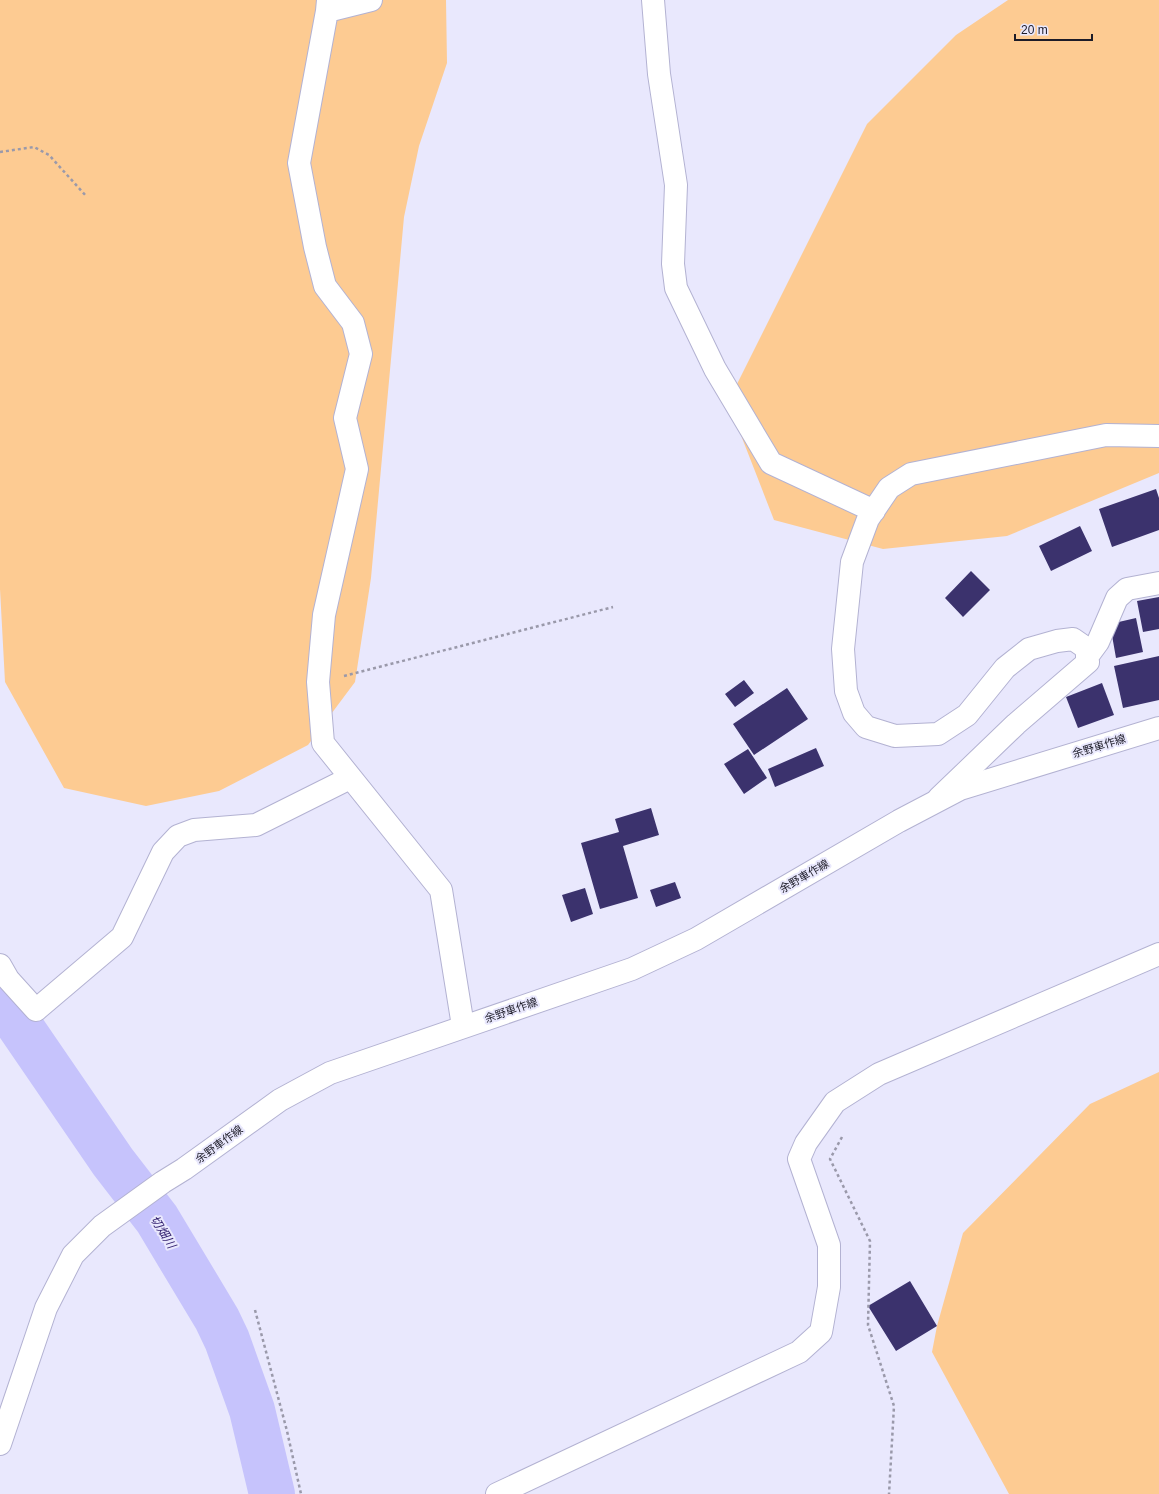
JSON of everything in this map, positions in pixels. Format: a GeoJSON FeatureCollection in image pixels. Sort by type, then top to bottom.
{"type":"FeatureCollection","features":[{"type":"Feature","properties":{"kind":"street"},"geometry":{"type":"LineString","coordinates":[[371,0],[327,6],[299,163],[315,247],[325,286],[353,323],[361,354],[345,418],[356,469],[324,615],[318,682],[323,743],[441,890],[463,1026]]}},
{"type":"Feature","properties":{"kind":"street"},"geometry":{"type":"LineString","coordinates":[[653,0],[659,74],[676,185],[673,264],[676,288],[715,369],[771,463],[874,511]]}},
{"type":"Feature","properties":{"kind":"street"},"geometry":{"type":"LineString","coordinates":[[936,802],[1016,724],[1088,662],[1086,648],[1073,639],[1057,641],[1029,649],[1005,668],[967,715],[938,734],[895,736],[866,727],[854,713],[846,691],[843,649],[852,562],[868,520],[889,488],[911,474],[1106,435],[1159,436]]}},
{"type":"Feature","properties":{"kind":"street"},"geometry":{"type":"LineString","coordinates":[[1087,656],[1098,642],[1117,598],[1127,589],[1159,583]]}},
{"type":"Feature","properties":{"kind":"street","name":"余野車作線"},"geometry":{"type":"LineString","coordinates":[[0,1444],[46,1308],[73,1255],[102,1226],[280,1100],[330,1072],[632,969],[696,939],[899,821],[960,789],[1159,728]]}},
{"type":"Feature","properties":{"kind":"street"},"geometry":{"type":"LineString","coordinates":[[0,965],[8,979],[36,1010],[122,938],[163,852],[178,836],[194,830],[256,826],[350,778]]}},
{"type":"Feature","properties":{"kind":"street"},"geometry":{"type":"LineString","coordinates":[[497,1494],[799,1352],[821,1332],[829,1287],[829,1245],[799,1159],[806,1143],[835,1102],[879,1074],[1159,954]]}},
{"type":"Feature","properties":{"kind":"path"},"geometry":{"type":"LineString","coordinates":[[0,152],[34,147],[49,155],[87,197]]}},
{"type":"Feature","properties":{"kind":"path"},"geometry":{"type":"LineString","coordinates":[[318,682],[613,607]]}},
{"type":"Feature","properties":{"kind":"path"},"geometry":{"type":"LineString","coordinates":[[845,1133],[830,1159],[870,1241],[868,1325],[894,1406],[889,1494]]}},
{"type":"Feature","properties":{"kind":"path"},"geometry":{"type":"LineString","coordinates":[[255,1310],[287,1430],[301,1494]]}},
{"type":"Feature","properties":{"kind":"shaded area"},"geometry":{"type":"Polygon","coordinates":[[[0,0],[446,0],[447,63],[419,146],[404,217],[371,578],[355,682],[308,745],[219,791],[146,806],[64,788],[5,682],[0,589],[0,0]]]}},
{"type":"Feature","properties":{"kind":"shaded area"},"geometry":{"type":"Polygon","coordinates":[[[1008,0],[1159,0],[1159,473],[1007,536],[883,549],[774,520],[728,402],[867,124],[956,35],[1008,0]]]}},
{"type":"Feature","properties":{"kind":"shaded area"},"geometry":{"type":"Polygon","coordinates":[[[1159,1072],[1159,1494],[1009,1494],[932,1352],[937,1326],[963,1233],[1090,1104],[1159,1072]]]}},
{"type":"Feature","properties":{"kind":"building"},"geometry":{"type":"Polygon","coordinates":[[[1156,489],[1159,498],[1159,530],[1112,547],[1099,509],[1156,489]]]}},
{"type":"Feature","properties":{"kind":"building"},"geometry":{"type":"Polygon","coordinates":[[[1080,526],[1092,551],[1051,571],[1039,546],[1080,526]]]}},
{"type":"Feature","properties":{"kind":"building"},"geometry":{"type":"Polygon","coordinates":[[[971,571],[990,590],[963,617],[945,598],[971,571]]]}},
{"type":"Feature","properties":{"kind":"building"},"geometry":{"type":"Polygon","coordinates":[[[1159,597],[1159,629],[1143,632],[1137,601],[1159,597]]]}},
{"type":"Feature","properties":{"kind":"building"},"geometry":{"type":"Polygon","coordinates":[[[1136,618],[1143,652],[1116,658],[1110,624],[1136,618]]]}},
{"type":"Feature","properties":{"kind":"building"},"geometry":{"type":"Polygon","coordinates":[[[1159,656],[1159,700],[1123,708],[1114,666],[1159,656]]]}},
{"type":"Feature","properties":{"kind":"building"},"geometry":{"type":"Polygon","coordinates":[[[744,680],[754,693],[735,707],[725,694],[744,680]]]}},
{"type":"Feature","properties":{"kind":"building"},"geometry":{"type":"Polygon","coordinates":[[[1102,683],[1114,715],[1078,728],[1066,697],[1102,683]]]}},
{"type":"Feature","properties":{"kind":"building"},"geometry":{"type":"Polygon","coordinates":[[[787,688],[808,719],[754,755],[733,724],[787,688]]]}},
{"type":"Feature","properties":{"kind":"building"},"geometry":{"type":"Polygon","coordinates":[[[816,748],[824,766],[775,787],[768,769],[816,748]]]}},
{"type":"Feature","properties":{"kind":"building"},"geometry":{"type":"Polygon","coordinates":[[[748,749],[767,778],[744,794],[724,764],[748,749]]]}},
{"type":"Feature","properties":{"kind":"building"},"geometry":{"type":"Polygon","coordinates":[[[651,808],[659,835],[623,846],[638,898],[600,909],[581,843],[619,832],[615,819],[651,808]]]}},
{"type":"Feature","properties":{"kind":"building"},"geometry":{"type":"Polygon","coordinates":[[[675,882],[681,898],[656,907],[650,890],[675,882]]]}},
{"type":"Feature","properties":{"kind":"building"},"geometry":{"type":"Polygon","coordinates":[[[585,888],[593,914],[571,922],[562,895],[585,888]]]}},
{"type":"Feature","properties":{"kind":"building"},"geometry":{"type":"Polygon","coordinates":[[[910,1281],[937,1326],[896,1351],[868,1306],[910,1281]]]}},
{"type":"Feature","properties":{"kind":"waterway","name":"切畑川"},"geometry":{"type":"LineString","coordinates":[[0,997],[113,1162],[157,1219],[217,1319],[227,1340],[252,1410],[272,1494]]}}]}
